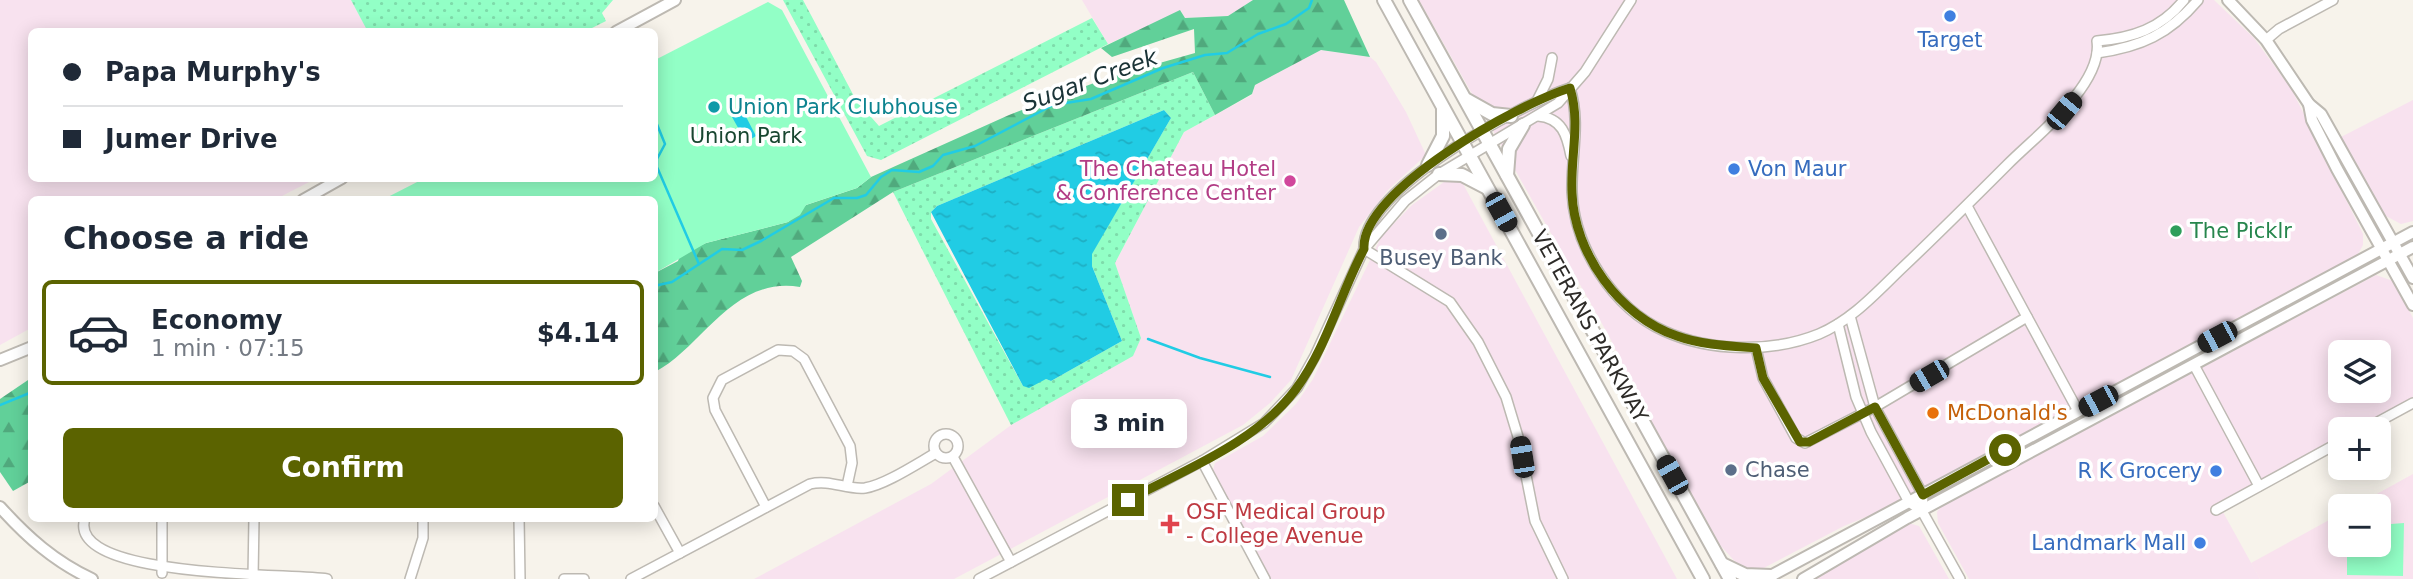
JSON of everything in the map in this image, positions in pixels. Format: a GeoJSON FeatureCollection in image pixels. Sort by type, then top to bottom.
{"type":"FeatureCollection","features":[{"type":"Feature","properties":{"kind":"highway"},"geometry":{"type":"LineString","coordinates":[[1384,0],[1701,577]]}},
{"type":"Feature","properties":{"kind":"highway","name":"VETERANS PARKWAY"},"geometry":{"type":"LineString","coordinates":[[1410,0],[1730,579]]}},
{"type":"Feature","properties":{"kind":"highway"},"geometry":{"type":"LineString","coordinates":[[1465,99],[1492,114],[1511,116]]}},
{"type":"Feature","properties":{"kind":"highway"},"geometry":{"type":"LineString","coordinates":[[1428,165],[1443,136],[1443,107]]}},
{"type":"Feature","properties":{"kind":"highway"},"geometry":{"type":"LineString","coordinates":[[1507,175],[1509,149],[1523,125]]}},
{"type":"Feature","properties":{"kind":"highway"},"geometry":{"type":"LineString","coordinates":[[1439,174],[1462,175],[1489,189]]}},
{"type":"Feature","properties":{"kind":"highway"},"geometry":{"type":"LineString","coordinates":[[1721,564],[1745,575],[1768,578]]}},
{"type":"Feature","properties":{"kind":"main road"},"geometry":{"type":"LineString","coordinates":[[623,28],[675,0]]}},
{"type":"Feature","properties":{"kind":"main road"},"geometry":{"type":"LineString","coordinates":[[2228,0],[2266,40],[2309,104],[2321,114],[2413,278]]}},
{"type":"Feature","properties":{"kind":"main road"},"geometry":{"type":"LineString","coordinates":[[2309,104],[2312,120],[2330,157],[2413,306]]}},
{"type":"Feature","properties":{"kind":"main road"},"geometry":{"type":"LineString","coordinates":[[310,196],[335,182]]}},
{"type":"Feature","properties":{"kind":"main road"},"geometry":{"type":"LineString","coordinates":[[1768,578],[2413,232]]}},
{"type":"Feature","properties":{"kind":"main road"},"geometry":{"type":"LineString","coordinates":[[1802,579],[1922,511],[2413,247]]}},
{"type":"Feature","properties":{"kind":"main road"},"geometry":{"type":"LineString","coordinates":[[0,360],[28,349]]}},
{"type":"Feature","properties":{"kind":"main road"},"geometry":{"type":"LineString","coordinates":[[0,371],[17,355]]}},
{"type":"Feature","properties":{"kind":"main road"},"geometry":{"type":"LineString","coordinates":[[2075,431],[2081,416],[2121,393],[2137,379]]}},
{"type":"Feature","properties":{"kind":"main road"},"geometry":{"type":"LineString","coordinates":[[0,507],[28,539],[71,569],[92,579]]}},
{"type":"Feature","properties":{"kind":"street"},"geometry":{"type":"LineString","coordinates":[[1486,137],[1523,125],[1564,97],[1586,72],[1631,0]]}},
{"type":"Feature","properties":{"kind":"street"},"geometry":{"type":"LineString","coordinates":[[1570,88],[1576,107],[1577,136],[1572,164],[1572,196],[1580,237],[1600,274],[1622,300],[1649,323],[1675,336],[1720,345],[1756,348],[1809,337],[1850,316],[2060,115],[2084,83],[2097,53],[2097,41],[2122,39],[2147,30],[2170,15],[2184,0]]}},
{"type":"Feature","properties":{"kind":"street"},"geometry":{"type":"LineString","coordinates":[[2097,53],[2124,50],[2152,40],[2181,19],[2198,0]]}},
{"type":"Feature","properties":{"kind":"street"},"geometry":{"type":"LineString","coordinates":[[2266,40],[2279,29],[2333,0]]}},
{"type":"Feature","properties":{"kind":"street"},"geometry":{"type":"LineString","coordinates":[[1537,101],[1548,79],[1552,58]]}},
{"type":"Feature","properties":{"kind":"street"},"geometry":{"type":"LineString","coordinates":[[1364,249],[1363,238],[1370,225],[1396,191],[1428,165],[1466,149],[1486,137],[1511,116],[1537,101],[1570,88]]}},
{"type":"Feature","properties":{"kind":"street"},"geometry":{"type":"LineString","coordinates":[[1538,116],[1551,118],[1562,127],[1572,164]]}},
{"type":"Feature","properties":{"kind":"street"},"geometry":{"type":"LineString","coordinates":[[979,579],[1202,461],[1264,422],[1297,388],[1315,356],[1364,249],[1375,240],[1405,201],[1466,149]]}},
{"type":"Feature","properties":{"kind":"street"},"geometry":{"type":"LineString","coordinates":[[1967,206],[2078,411]]}},
{"type":"Feature","properties":{"kind":"street"},"geometry":{"type":"LineString","coordinates":[[1364,249],[1450,302],[1478,342],[1506,397],[1519,440],[1535,521],[1563,579]]}},
{"type":"Feature","properties":{"kind":"street"},"geometry":{"type":"LineString","coordinates":[[1850,316],[1875,407],[1923,495],[1922,511]]}},
{"type":"Feature","properties":{"kind":"street"},"geometry":{"type":"LineString","coordinates":[[1756,348],[1763,378],[1800,442],[1809,442],[1875,407],[2027,317]]}},
{"type":"Feature","properties":{"kind":"street"},"geometry":{"type":"LineString","coordinates":[[1838,324],[1862,414],[1909,502],[1922,511],[1960,579]]}},
{"type":"Feature","properties":{"kind":"street"},"geometry":{"type":"LineString","coordinates":[[766,507],[715,410],[713,398],[722,380],[778,351],[793,351],[804,359],[850,446],[852,463],[847,486]]}},
{"type":"Feature","properties":{"kind":"street"},"geometry":{"type":"LineString","coordinates":[[2194,365],[2259,486]]}},
{"type":"Feature","properties":{"kind":"street"},"geometry":{"type":"LineString","coordinates":[[2387,417],[2413,403]]}},
{"type":"Feature","properties":{"kind":"street"},"geometry":{"type":"LineString","coordinates":[[949,434],[956,439],[959,446],[953,457],[946,459],[936,453],[935,441],[941,435],[949,434]]}},
{"type":"Feature","properties":{"kind":"street"},"geometry":{"type":"LineString","coordinates":[[2216,510],[2328,449]]}},
{"type":"Feature","properties":{"kind":"street"},"geometry":{"type":"LineString","coordinates":[[631,579],[818,482],[873,486],[936,453]]}},
{"type":"Feature","properties":{"kind":"street"},"geometry":{"type":"LineString","coordinates":[[953,457],[1011,562]]}},
{"type":"Feature","properties":{"kind":"street"},"geometry":{"type":"LineString","coordinates":[[1202,461],[1265,579]]}},
{"type":"Feature","properties":{"kind":"street"},"geometry":{"type":"LineString","coordinates":[[658,513],[680,553]]}},
{"type":"Feature","properties":{"kind":"street"},"geometry":{"type":"LineString","coordinates":[[85,522],[86,540],[97,551],[118,561],[162,573],[327,579]]}},
{"type":"Feature","properties":{"kind":"street"},"geometry":{"type":"LineString","coordinates":[[162,522],[162,573]]}},
{"type":"Feature","properties":{"kind":"street"},"geometry":{"type":"LineString","coordinates":[[253,577],[254,522]]}},
{"type":"Feature","properties":{"kind":"street"},"geometry":{"type":"LineString","coordinates":[[410,579],[423,538],[423,522]]}},
{"type":"Feature","properties":{"kind":"street"},"geometry":{"type":"LineString","coordinates":[[519,522],[520,579]]}},
{"type":"Feature","properties":{"kind":"street"},"geometry":{"type":"LineString","coordinates":[[564,579],[584,579]]}},
{"type":"Feature","properties":{"kind":"shaded area"},"geometry":{"type":"Polygon","coordinates":[[[0,0],[351,0],[366,28],[28,28],[28,182],[309,182],[282,196],[28,196],[28,330],[0,345],[0,0]]]}},
{"type":"Feature","properties":{"kind":"shaded area"},"geometry":{"type":"Polygon","coordinates":[[[1082,0],[1274,0],[1228,16],[1185,18],[1181,11],[1108,44],[1082,0]]]}},
{"type":"Feature","properties":{"kind":"shaded area"},"geometry":{"type":"Polygon","coordinates":[[[1419,0],[2214,0],[2254,38],[2292,90],[2363,234],[2363,245],[2352,259],[1890,507],[1844,526],[1760,570],[1750,570],[1740,567],[1720,545],[1643,407],[1609,336],[1419,0]]]}},
{"type":"Feature","properties":{"kind":"shaded area"},"geometry":{"type":"Polygon","coordinates":[[[1321,50],[1370,57],[1376,62],[1406,112],[1426,155],[1388,190],[1359,227],[1291,380],[1270,403],[1243,425],[954,579],[754,579],[931,484],[1022,417],[1141,338],[1115,263],[1184,132],[1252,95],[1255,85],[1321,50]]]}},
{"type":"Feature","properties":{"kind":"shaded area"},"geometry":{"type":"Polygon","coordinates":[[[2413,100],[2413,221],[2401,224],[2386,216],[2341,137],[2413,100]]]}},
{"type":"Feature","properties":{"kind":"shaded area"},"geometry":{"type":"Polygon","coordinates":[[[1444,182],[1462,182],[1677,579],[1270,579],[1213,470],[1215,463],[1263,436],[1296,404],[1313,379],[1381,237],[1412,205],[1444,182]]]}},
{"type":"Feature","properties":{"kind":"shaded area"},"geometry":{"type":"Polygon","coordinates":[[[2376,275],[2393,281],[2413,318],[2413,397],[2376,417],[2328,417],[2328,443],[2218,503],[2260,579],[1969,579],[1938,523],[1937,512],[1942,505],[2376,275]]]}},
{"type":"Feature","properties":{"kind":"shaded area"},"geometry":{"type":"Polygon","coordinates":[[[2413,474],[2413,579],[2260,579],[2251,563],[2328,521],[2328,557],[2391,557],[2391,494],[2377,494],[2413,474]]]}},
{"type":"Feature","properties":{"kind":"shaded area"},"geometry":{"type":"Polygon","coordinates":[[[1908,523],[1919,526],[1949,579],[1813,579],[1908,523]]]}},
{"type":"Feature","properties":{"kind":"green space"},"geometry":{"type":"Polygon","coordinates":[[[351,0],[613,0],[602,13],[606,21],[592,28],[366,28],[351,0]]]}},
{"type":"Feature","properties":{"kind":"green space"},"geometry":{"type":"Polygon","coordinates":[[[783,0],[803,0],[856,100],[879,126],[1092,18],[1108,44],[881,160],[867,156],[783,0]]]}},
{"type":"Feature","properties":{"kind":"green space"},"geometry":{"type":"Polygon","coordinates":[[[1253,0],[1344,0],[1370,57],[1321,50],[1255,85],[1252,94],[1215,115],[1193,72],[893,192],[791,257],[802,281],[800,287],[776,286],[755,292],[737,302],[672,361],[658,370],[658,271],[678,261],[680,255],[706,243],[788,222],[806,205],[857,188],[871,177],[1009,115],[1110,77],[1195,53],[1194,29],[1112,57],[1101,48],[1180,10],[1185,18],[1228,16],[1253,0]]]}},
{"type":"Feature","properties":{"kind":"green space","name":"Union Park"},"geometry":{"type":"Polygon","coordinates":[[[768,2],[782,10],[871,177],[857,188],[806,205],[800,215],[788,222],[706,243],[658,271],[658,196],[390,196],[417,182],[658,182],[658,58],[768,2]]]}},
{"type":"Feature","properties":{"kind":"green space"},"geometry":{"type":"Polygon","coordinates":[[[1193,72],[1215,115],[1184,132],[1115,263],[1141,338],[1133,356],[1011,425],[893,192],[1193,72]],[[1164,110],[937,206],[931,212],[931,219],[1023,386],[1046,379],[1051,381],[1122,341],[1092,266],[1092,253],[1171,118],[1164,110]]]}},
{"type":"Feature","properties":{"kind":"green space"},"geometry":{"type":"Polygon","coordinates":[[[28,380],[28,483],[13,491],[0,472],[0,399],[28,380]]]}},
{"type":"Feature","properties":{"kind":"green space"},"geometry":{"type":"Polygon","coordinates":[[[2404,523],[2403,576],[2347,575],[2347,557],[2391,557],[2391,524],[2404,523]]]}},
{"type":"Feature","properties":{"kind":"water"},"geometry":{"type":"Polygon","coordinates":[[[1164,110],[1171,118],[1092,254],[1092,266],[1122,341],[1051,381],[1046,379],[1029,388],[1023,386],[931,212],[937,206],[1164,110]]]}},
{"type":"Feature","properties":{"kind":"water"},"geometry":{"type":"Polygon","coordinates":[[[743,111],[756,136],[746,142],[732,117],[743,111]]]}},
{"type":"Feature","properties":{"kind":"waterway","name":"Sugar Creek"},"geometry":{"type":"LineString","coordinates":[[658,285],[672,282],[722,249],[742,250],[761,241],[834,198],[857,198],[866,195],[881,177],[892,170],[919,172],[933,166],[943,155],[975,146],[1053,105],[1091,99],[1163,68],[1205,55],[1227,53],[1258,34],[1286,24],[1309,8],[1312,0]]}},
{"type":"Feature","properties":{"kind":"waterway"},"geometry":{"type":"LineString","coordinates":[[658,127],[665,144],[658,157]]}},
{"type":"Feature","properties":{"kind":"waterway"},"geometry":{"type":"LineString","coordinates":[[658,169],[699,264]]}},
{"type":"Feature","properties":{"kind":"waterway"},"geometry":{"type":"LineString","coordinates":[[1148,339],[1200,358],[1270,377]]}},
{"type":"Feature","properties":{"kind":"waterway","name":"Sugar Creek"},"geometry":{"type":"LineString","coordinates":[[0,405],[28,394]]}},
{"type":"Feature","properties":{"kind":"place","name":"Target"},"geometry":{"type":"Point","coordinates":[1950,16]}},
{"type":"Feature","properties":{"kind":"place","name":"Union Park Clubhouse"},"geometry":{"type":"Point","coordinates":[714,107]}},
{"type":"Feature","properties":{"kind":"place","name":"Von Maur"},"geometry":{"type":"Point","coordinates":[1734,169]}},
{"type":"Feature","properties":{"kind":"place","name":"The Chateau Hotel & Conference Center"},"geometry":{"type":"Point","coordinates":[1290,181]}},
{"type":"Feature","properties":{"kind":"place","name":"The Picklr"},"geometry":{"type":"Point","coordinates":[2176,231]}},
{"type":"Feature","properties":{"kind":"place","name":"Busey Bank"},"geometry":{"type":"Point","coordinates":[1441,234]}},
{"type":"Feature","properties":{"kind":"place","name":"McDonald's"},"geometry":{"type":"Point","coordinates":[1933,413]}},
{"type":"Feature","properties":{"kind":"place","name":"Chase"},"geometry":{"type":"Point","coordinates":[1731,470]}},
{"type":"Feature","properties":{"kind":"place","name":"R K Grocery"},"geometry":{"type":"Point","coordinates":[2216,471]}},
{"type":"Feature","properties":{"kind":"place","name":"OSF Medical Group - College Avenue"},"geometry":{"type":"Point","coordinates":[1170,524]}},
{"type":"Feature","properties":{"kind":"place","name":"Landmark Mall"},"geometry":{"type":"Point","coordinates":[2200,543]}},
{"type":"Feature","properties":{"kind":"route"},"geometry":{"type":"LineString","coordinates":[[1128,500],[1250,434],[1281,407],[1297,388],[1315,356],[1364,249],[1363,238],[1396,191],[1416,173],[1483,132],[1553,93],[1570,88],[1576,107],[1577,136],[1572,164],[1572,194],[1580,237],[1600,274],[1638,314],[1662,331],[1688,340],[1756,348],[1760,372],[1800,442],[1809,442],[1875,407],[1923,495],[2005,450]]}}]}
